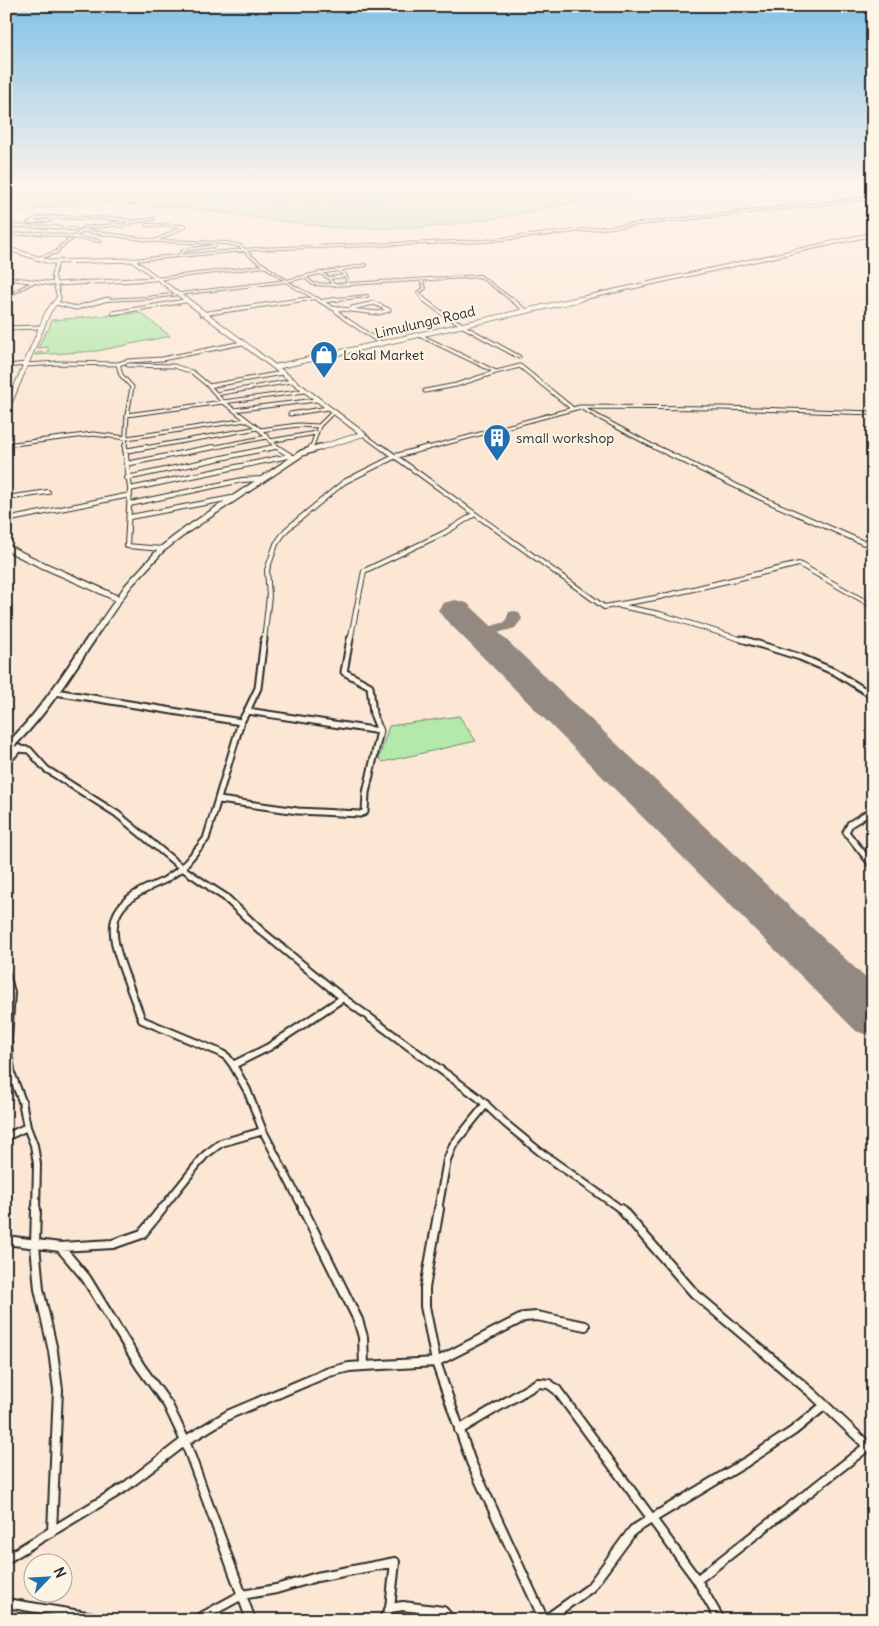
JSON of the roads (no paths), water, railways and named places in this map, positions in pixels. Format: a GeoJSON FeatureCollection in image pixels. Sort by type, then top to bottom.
{"type":"FeatureCollection","features":[{"type":"Feature","properties":{"kind":"main road"},"geometry":{"type":"LineString","coordinates":[[49,261],[100,261]]}},
{"type":"Feature","properties":{"kind":"main road"},"geometry":{"type":"LineString","coordinates":[[134,261],[201,314],[282,372],[316,400],[363,434]]}},
{"type":"Feature","properties":{"kind":"main road","name":"Limulunga Road"},"geometry":{"type":"LineString","coordinates":[[275,367],[752,261]]}},
{"type":"Feature","properties":{"kind":"main road"},"geometry":{"type":"LineString","coordinates":[[6,411],[48,312],[56,303],[59,293],[53,275],[57,262]]}},
{"type":"Feature","properties":{"kind":"main road"},"geometry":{"type":"LineString","coordinates":[[6,278],[56,284],[154,278]]}},
{"type":"Feature","properties":{"kind":"main road"},"geometry":{"type":"LineString","coordinates":[[7,749],[55,692],[96,635],[118,599],[150,560],[162,549],[188,529],[238,497],[291,457],[363,434]]}},
{"type":"Feature","properties":{"kind":"main road"},"geometry":{"type":"LineString","coordinates":[[6,547],[27,559],[80,580],[118,599]]}},
{"type":"Feature","properties":{"kind":"street"},"geometry":{"type":"LineString","coordinates":[[259,261],[287,281],[324,301],[344,318],[381,343]]}},
{"type":"Feature","properties":{"kind":"street"},"geometry":{"type":"LineString","coordinates":[[56,303],[76,308],[109,299],[176,294],[287,281],[366,265]]}},
{"type":"Feature","properties":{"kind":"street"},"geometry":{"type":"LineString","coordinates":[[154,278],[267,266]]}},
{"type":"Feature","properties":{"kind":"street"},"geometry":{"type":"LineString","coordinates":[[338,270],[346,276],[348,284]]}},
{"type":"Feature","properties":{"kind":"street"},"geometry":{"type":"LineString","coordinates":[[320,273],[329,278],[333,285]]}},
{"type":"Feature","properties":{"kind":"street"},"geometry":{"type":"LineString","coordinates":[[329,278],[346,276]]}},
{"type":"Feature","properties":{"kind":"street"},"geometry":{"type":"LineString","coordinates":[[305,277],[314,284],[333,285],[480,276],[526,311]]}},
{"type":"Feature","properties":{"kind":"street"},"geometry":{"type":"LineString","coordinates":[[421,280],[425,288],[418,293],[420,297],[443,314],[519,357]]}},
{"type":"Feature","properties":{"kind":"street"},"geometry":{"type":"LineString","coordinates":[[6,297],[34,282]]}},
{"type":"Feature","properties":{"kind":"street"},"geometry":{"type":"LineString","coordinates":[[6,293],[14,293]]}},
{"type":"Feature","properties":{"kind":"street"},"geometry":{"type":"LineString","coordinates":[[324,301],[367,296]]}},
{"type":"Feature","properties":{"kind":"street"},"geometry":{"type":"LineString","coordinates":[[201,314],[317,298]]}},
{"type":"Feature","properties":{"kind":"street"},"geometry":{"type":"LineString","coordinates":[[113,313],[186,301]]}},
{"type":"Feature","properties":{"kind":"street"},"geometry":{"type":"LineString","coordinates":[[332,308],[378,313],[390,310],[374,303],[348,309]]}},
{"type":"Feature","properties":{"kind":"street"},"geometry":{"type":"LineString","coordinates":[[6,327],[42,327]]}},
{"type":"Feature","properties":{"kind":"street"},"geometry":{"type":"LineString","coordinates":[[419,335],[459,352],[496,372]]}},
{"type":"Feature","properties":{"kind":"street"},"geometry":{"type":"LineString","coordinates":[[118,364],[128,361],[162,360],[242,343]]}},
{"type":"Feature","properties":{"kind":"street"},"geometry":{"type":"LineString","coordinates":[[6,366],[59,363],[178,367],[192,372],[223,401],[259,429],[276,447],[291,457]]}},
{"type":"Feature","properties":{"kind":"street"},"geometry":{"type":"LineString","coordinates":[[118,364],[121,375],[132,387],[132,401],[128,415],[125,451],[130,489],[128,546],[162,549]]}},
{"type":"Feature","properties":{"kind":"street"},"geometry":{"type":"LineString","coordinates":[[425,391],[456,385],[520,366],[573,409]]}},
{"type":"Feature","properties":{"kind":"street"},"geometry":{"type":"LineString","coordinates":[[209,386],[282,372]]}},
{"type":"Feature","properties":{"kind":"street"},"geometry":{"type":"LineString","coordinates":[[216,394],[292,381]]}},
{"type":"Feature","properties":{"kind":"street"},"geometry":{"type":"LineString","coordinates":[[128,415],[305,391]]}},
{"type":"Feature","properties":{"kind":"street"},"geometry":{"type":"LineString","coordinates":[[234,410],[316,400]]}},
{"type":"Feature","properties":{"kind":"street"},"geometry":{"type":"LineString","coordinates":[[290,414],[328,408]]}},
{"type":"Feature","properties":{"kind":"street"},"geometry":{"type":"LineString","coordinates":[[580,408],[713,478],[873,546]]}},
{"type":"Feature","properties":{"kind":"street"},"geometry":{"type":"LineString","coordinates":[[364,1366],[363,1337],[358,1320],[327,1253],[263,1131],[247,1090],[233,1065],[227,1057],[219,1052],[142,1020],[114,945],[113,924],[116,914],[131,895],[165,880],[182,868],[206,839],[241,722],[258,688],[268,596],[267,570],[276,544],[286,530],[344,482],[396,456],[573,409],[723,408],[873,413]]}},
{"type":"Feature","properties":{"kind":"street"},"geometry":{"type":"LineString","coordinates":[[310,450],[319,426],[333,412]]}},
{"type":"Feature","properties":{"kind":"street"},"geometry":{"type":"LineString","coordinates":[[6,445],[92,434],[127,438],[246,420]]}},
{"type":"Feature","properties":{"kind":"street"},"geometry":{"type":"LineString","coordinates":[[125,451],[259,429],[298,425],[319,426]]}},
{"type":"Feature","properties":{"kind":"street"},"geometry":{"type":"LineString","coordinates":[[270,441],[316,434]]}},
{"type":"Feature","properties":{"kind":"street"},"geometry":{"type":"LineString","coordinates":[[363,434],[604,607],[799,564],[873,606]]}},
{"type":"Feature","properties":{"kind":"street"},"geometry":{"type":"LineString","coordinates":[[126,464],[267,437]]}},
{"type":"Feature","properties":{"kind":"street"},"geometry":{"type":"LineString","coordinates":[[128,478],[276,447]]}},
{"type":"Feature","properties":{"kind":"street"},"geometry":{"type":"LineString","coordinates":[[130,489],[291,457]]}},
{"type":"Feature","properties":{"kind":"street"},"geometry":{"type":"LineString","coordinates":[[130,504],[242,480],[262,479]]}},
{"type":"Feature","properties":{"kind":"street"},"geometry":{"type":"LineString","coordinates":[[6,498],[48,492]]}},
{"type":"Feature","properties":{"kind":"street"},"geometry":{"type":"LineString","coordinates":[[6,520],[130,495]]}},
{"type":"Feature","properties":{"kind":"street"},"geometry":{"type":"LineString","coordinates":[[130,517],[238,497]]}},
{"type":"Feature","properties":{"kind":"street"},"geometry":{"type":"LineString","coordinates":[[219,800],[306,811],[362,814],[365,812],[366,793],[380,731],[373,714],[370,686],[344,672],[364,571],[444,533],[475,514]]}},
{"type":"Feature","properties":{"kind":"street"},"geometry":{"type":"LineString","coordinates":[[614,606],[660,614],[800,656],[836,672],[873,696]]}},
{"type":"Feature","properties":{"kind":"street"},"geometry":{"type":"LineString","coordinates":[[55,692],[241,722]]}},
{"type":"Feature","properties":{"kind":"street"},"geometry":{"type":"LineString","coordinates":[[248,711],[380,731]]}},
{"type":"Feature","properties":{"kind":"street"},"geometry":{"type":"LineString","coordinates":[[7,749],[19,748],[29,750],[46,769],[117,814],[182,868],[224,897],[260,930],[343,998],[486,1104],[506,1124],[539,1151],[618,1206],[694,1293],[826,1405],[870,1449],[696,1580]]}},
{"type":"Feature","properties":{"kind":"street"},"geometry":{"type":"LineString","coordinates":[[6,763],[19,748]]}},
{"type":"Feature","properties":{"kind":"street"},"geometry":{"type":"LineString","coordinates":[[873,810],[850,824],[846,832],[873,866]]}},
{"type":"Feature","properties":{"kind":"street"},"geometry":{"type":"LineString","coordinates":[[6,974],[9,992],[9,1058],[12,1075],[22,1100],[27,1127],[34,1145],[37,1164],[35,1245],[39,1289],[53,1351],[58,1390],[52,1532]]}},
{"type":"Feature","properties":{"kind":"street"},"geometry":{"type":"LineString","coordinates":[[233,1065],[270,1047],[343,998]]}},
{"type":"Feature","properties":{"kind":"street"},"geometry":{"type":"LineString","coordinates":[[486,1104],[453,1145],[447,1160],[425,1288],[425,1306],[436,1362],[471,1462],[545,1620],[590,1588],[633,1530],[793,1431],[826,1405]]}},
{"type":"Feature","properties":{"kind":"street"},"geometry":{"type":"LineString","coordinates":[[6,1137],[27,1127]]}},
{"type":"Feature","properties":{"kind":"street"},"geometry":{"type":"LineString","coordinates":[[6,1240],[60,1247],[113,1244],[142,1234],[204,1155],[221,1143],[263,1131]]}},
{"type":"Feature","properties":{"kind":"street"},"geometry":{"type":"LineString","coordinates":[[60,1247],[86,1278],[140,1366],[168,1405],[186,1441],[251,1620]]}},
{"type":"Feature","properties":{"kind":"street"},"geometry":{"type":"LineString","coordinates":[[6,1559],[125,1486],[186,1441],[230,1414],[329,1372],[349,1367],[436,1362],[524,1317],[537,1316],[585,1326]]}},
{"type":"Feature","properties":{"kind":"street"},"geometry":{"type":"LineString","coordinates":[[459,1430],[538,1384],[544,1382],[551,1385],[557,1390],[696,1580],[720,1620]]}},
{"type":"Feature","properties":{"kind":"street"},"geometry":{"type":"LineString","coordinates":[[196,1620],[242,1596],[276,1589],[317,1577],[395,1562],[390,1608],[383,1620]]}},
{"type":"Feature","properties":{"kind":"street"},"geometry":{"type":"LineString","coordinates":[[6,1603],[111,1620]]}},
{"type":"Feature","properties":{"kind":"street"},"geometry":{"type":"LineString","coordinates":[[390,1608],[403,1606],[443,1612],[451,1620]]}},
{"type":"Feature","properties":{"kind":"place","name":"Lokal Market"},"geometry":{"type":"Point","coordinates":[324,379]}},
{"type":"Feature","properties":{"kind":"place","name":"small workshop"},"geometry":{"type":"Point","coordinates":[497,462]}}]}
